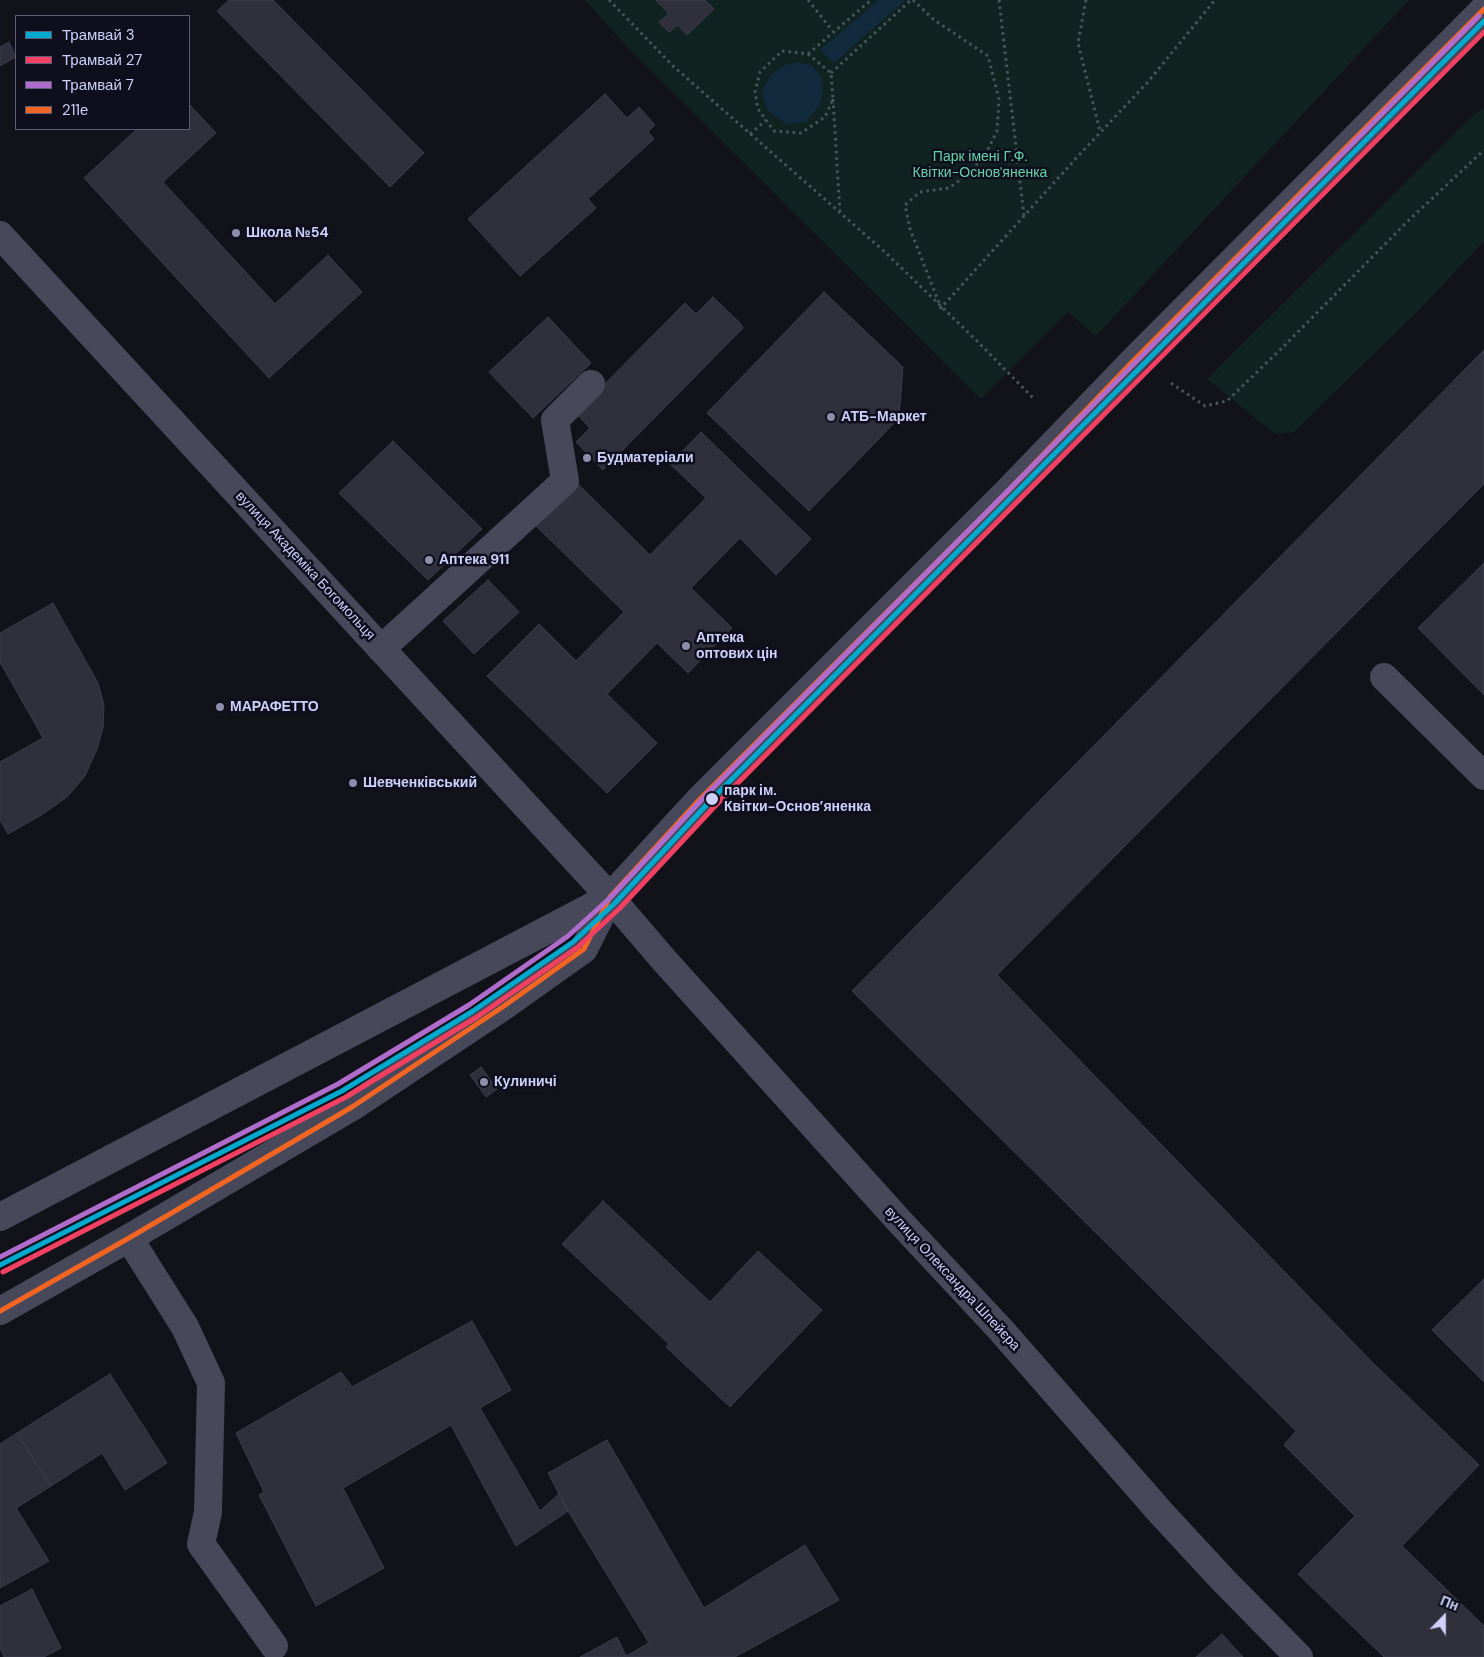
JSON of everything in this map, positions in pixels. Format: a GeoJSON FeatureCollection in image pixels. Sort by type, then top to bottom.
{"type":"FeatureCollection","features":[{"type":"Feature","properties":{"kind":"street"},"geometry":{"type":"LineString","coordinates":[[0,1311],[130,1238],[352,1107],[504,1006],[584,950],[610,897],[699,800],[1484,9]]}},
{"type":"Feature","properties":{"kind":"street","name":"вулиця Академіка Богомольця"},"geometry":{"type":"LineString","coordinates":[[0,235],[610,897]]}},
{"type":"Feature","properties":{"kind":"street"},"geometry":{"type":"LineString","coordinates":[[381,649],[565,481],[555,420],[591,384]]}},
{"type":"Feature","properties":{"kind":"street"},"geometry":{"type":"LineString","coordinates":[[1384,677],[1484,776]]}},
{"type":"Feature","properties":{"kind":"street"},"geometry":{"type":"LineString","coordinates":[[0,1217],[610,897]]}},
{"type":"Feature","properties":{"kind":"street","name":"вулиця Олександра Шпейєра"},"geometry":{"type":"LineString","coordinates":[[610,897],[676,974],[901,1223],[1000,1329],[1161,1513],[1224,1581],[1299,1657]]}},
{"type":"Feature","properties":{"kind":"street"},"geometry":{"type":"LineString","coordinates":[[130,1238],[185,1327],[211,1383],[208,1512],[202,1544],[274,1646]]}},
{"type":"Feature","properties":{"kind":"path"},"geometry":{"type":"LineString","coordinates":[[609,0],[673,66],[886,253],[1035,400]]}},
{"type":"Feature","properties":{"kind":"path"},"geometry":{"type":"LineString","coordinates":[[808,0],[831,29]]}},
{"type":"Feature","properties":{"kind":"path"},"geometry":{"type":"LineString","coordinates":[[808,54],[871,0]]}},
{"type":"Feature","properties":{"kind":"path"},"geometry":{"type":"LineString","coordinates":[[831,73],[912,0],[933,19],[988,56],[999,99],[998,131],[988,149],[970,173],[949,188],[920,192],[905,205],[910,229],[942,308]]}},
{"type":"Feature","properties":{"kind":"path"},"geometry":{"type":"LineString","coordinates":[[999,0],[1024,217]]}},
{"type":"Feature","properties":{"kind":"path"},"geometry":{"type":"LineString","coordinates":[[1086,0],[1078,43],[1100,132]]}},
{"type":"Feature","properties":{"kind":"path"},"geometry":{"type":"LineString","coordinates":[[942,308],[1100,132],[1147,83],[1215,0]]}},
{"type":"Feature","properties":{"kind":"path"},"geometry":{"type":"LineString","coordinates":[[833,98],[825,117],[801,134],[774,130],[758,109],[755,92],[760,72],[782,51],[808,54],[831,73],[833,98],[840,213]]}},
{"type":"Feature","properties":{"kind":"path"},"geometry":{"type":"LineString","coordinates":[[750,134],[766,120]]}},
{"type":"Feature","properties":{"kind":"path"},"geometry":{"type":"LineString","coordinates":[[1171,383],[1205,406],[1227,401],[1277,354],[1408,222],[1484,150]]}},
{"type":"Feature","properties":{"kind":"green space","name":"Парк імені Г.Ф. Квітки-Основ'яненка"},"geometry":{"type":"Polygon","coordinates":[[[585,0],[1409,0],[1096,336],[1068,312],[981,399],[629,49],[585,0]]]}},
{"type":"Feature","properties":{"kind":"green space"},"geometry":{"type":"Polygon","coordinates":[[[1484,108],[1484,241],[1419,310],[1294,432],[1275,434],[1207,379],[1473,115],[1484,108]]]}},
{"type":"Feature","properties":{"kind":"water"},"geometry":{"type":"Polygon","coordinates":[[[879,0],[905,0],[834,63],[820,50],[879,0]]]}},
{"type":"Feature","properties":{"kind":"water"},"geometry":{"type":"Polygon","coordinates":[[[798,62],[811,65],[821,76],[823,90],[820,104],[806,122],[786,124],[767,110],[762,92],[771,75],[785,65],[798,62]]]}},
{"type":"Feature","properties":{"kind":"building"},"geometry":{"type":"Polygon","coordinates":[[[229,0],[273,0],[424,153],[390,187],[217,11],[229,0]]]}},
{"type":"Feature","properties":{"kind":"building"},"geometry":{"type":"Polygon","coordinates":[[[656,0],[705,0],[714,9],[687,35],[678,25],[669,32],[659,22],[669,14],[656,0]]]}},
{"type":"Feature","properties":{"kind":"building"},"geometry":{"type":"Polygon","coordinates":[[[9,42],[15,58],[0,66],[0,47],[9,42]]]}},
{"type":"Feature","properties":{"kind":"building"},"geometry":{"type":"Polygon","coordinates":[[[605,94],[627,118],[639,107],[655,125],[648,132],[654,139],[588,199],[596,208],[520,276],[468,219],[605,94]]]}},
{"type":"Feature","properties":{"kind":"building"},"geometry":{"type":"Polygon","coordinates":[[[190,105],[216,133],[163,182],[275,304],[328,255],[362,292],[269,378],[84,178],[136,130],[190,130],[190,105]]]}},
{"type":"Feature","properties":{"kind":"building"},"geometry":{"type":"Polygon","coordinates":[[[824,292],[903,367],[899,418],[809,511],[707,413],[824,292]]]}},
{"type":"Feature","properties":{"kind":"building"},"geometry":{"type":"Polygon","coordinates":[[[713,297],[743,328],[603,470],[576,442],[590,428],[576,413],[685,303],[696,314],[713,297]]]}},
{"type":"Feature","properties":{"kind":"building"},"geometry":{"type":"Polygon","coordinates":[[[548,317],[591,363],[533,418],[489,372],[548,317]]]}},
{"type":"Feature","properties":{"kind":"building"},"geometry":{"type":"Polygon","coordinates":[[[1484,350],[1484,484],[997,975],[1373,1363],[1479,1465],[1402,1546],[1484,1626],[1484,1657],[1384,1657],[1298,1574],[1355,1516],[1284,1445],[1296,1431],[852,991],[1484,350]]]}},
{"type":"Feature","properties":{"kind":"building"},"geometry":{"type":"Polygon","coordinates":[[[701,432],[811,539],[776,575],[740,538],[691,588],[732,628],[688,673],[657,643],[607,694],[657,743],[607,793],[487,676],[539,624],[576,661],[624,612],[530,520],[571,477],[650,555],[706,498],[670,464],[701,432]]]}},
{"type":"Feature","properties":{"kind":"building"},"geometry":{"type":"Polygon","coordinates":[[[393,441],[482,529],[428,580],[339,493],[393,441]]]}},
{"type":"Feature","properties":{"kind":"building"},"geometry":{"type":"Polygon","coordinates":[[[1484,563],[1484,695],[1418,628],[1484,563]]]}},
{"type":"Feature","properties":{"kind":"building"},"geometry":{"type":"Polygon","coordinates":[[[488,580],[519,612],[474,654],[443,621],[488,580]]]}},
{"type":"Feature","properties":{"kind":"building"},"geometry":{"type":"Polygon","coordinates":[[[53,603],[98,683],[104,705],[103,728],[97,749],[85,776],[67,797],[43,814],[8,834],[0,820],[0,762],[43,738],[0,662],[0,633],[53,603]]]}},
{"type":"Feature","properties":{"kind":"building","name":"Кулиничі"},"geometry":{"type":"Polygon","coordinates":[[[481,1067],[497,1089],[486,1097],[470,1075],[481,1067]]]}},
{"type":"Feature","properties":{"kind":"building"},"geometry":{"type":"Polygon","coordinates":[[[603,1201],[710,1302],[758,1251],[822,1310],[730,1407],[666,1347],[669,1344],[562,1244],[603,1201]]]}},
{"type":"Feature","properties":{"kind":"building"},"geometry":{"type":"Polygon","coordinates":[[[1484,1279],[1484,1382],[1432,1330],[1484,1279]]]}},
{"type":"Feature","properties":{"kind":"building"},"geometry":{"type":"Polygon","coordinates":[[[472,1321],[511,1390],[480,1408],[540,1511],[560,1493],[568,1511],[516,1546],[451,1425],[343,1488],[384,1568],[316,1606],[259,1495],[264,1492],[236,1433],[341,1372],[352,1387],[472,1321]]]}},
{"type":"Feature","properties":{"kind":"building"},"geometry":{"type":"Polygon","coordinates":[[[110,1374],[167,1463],[125,1490],[102,1453],[51,1486],[17,1433],[110,1374]]]}},
{"type":"Feature","properties":{"kind":"building"},"geometry":{"type":"Polygon","coordinates":[[[17,1433],[51,1486],[16,1508],[49,1561],[0,1588],[0,1444],[17,1433]]]}},
{"type":"Feature","properties":{"kind":"building"},"geometry":{"type":"Polygon","coordinates":[[[607,1440],[704,1608],[805,1545],[839,1600],[735,1657],[580,1657],[617,1637],[626,1656],[649,1643],[568,1511],[548,1473],[607,1440]]]}},
{"type":"Feature","properties":{"kind":"building"},"geometry":{"type":"Polygon","coordinates":[[[32,1589],[61,1648],[44,1657],[4,1657],[0,1648],[0,1606],[32,1589]]]}},
{"type":"Feature","properties":{"kind":"building"},"geometry":{"type":"Polygon","coordinates":[[[1222,1634],[1243,1657],[1196,1657],[1222,1634]]]}},
{"type":"Feature","properties":{"kind":"tram line","name":"7"},"geometry":{"type":"LineString","coordinates":[[0,1257],[338,1084],[469,1005],[568,936],[610,898],[707,794],[1479,16]]}},
{"type":"Feature","properties":{"kind":"tram line","name":"3"},"geometry":{"type":"LineString","coordinates":[[0,1265],[342,1091],[473,1011],[573,942],[615,903],[712,799],[1484,21]]}},
{"type":"Feature","properties":{"kind":"tram line","name":"27"},"geometry":{"type":"LineString","coordinates":[[3,1272],[346,1097],[477,1017],[578,947],[620,908],[717,804],[1484,32]]}},
{"type":"Feature","properties":{"kind":"transit line","name":"211е"},"geometry":{"type":"LineString","coordinates":[[0,1311],[129,1238],[352,1107],[504,1006],[584,949],[610,897],[699,800],[1007,492],[1138,356],[1484,9]]}},
{"type":"Feature","properties":{"kind":"place","name":"Школа №54"},"geometry":{"type":"Point","coordinates":[236,233]}},
{"type":"Feature","properties":{"kind":"place","name":"АТБ-Маркет"},"geometry":{"type":"Point","coordinates":[831,417]}},
{"type":"Feature","properties":{"kind":"place","name":"Будматеріали"},"geometry":{"type":"Point","coordinates":[587,458]}},
{"type":"Feature","properties":{"kind":"place","name":"Аптека 911"},"geometry":{"type":"Point","coordinates":[429,560]}},
{"type":"Feature","properties":{"kind":"place","name":"Аптека оптових цін"},"geometry":{"type":"Point","coordinates":[686,646]}},
{"type":"Feature","properties":{"kind":"place","name":"МАРАФЕТТО"},"geometry":{"type":"Point","coordinates":[220,707]}},
{"type":"Feature","properties":{"kind":"place","name":"Шевченківський"},"geometry":{"type":"Point","coordinates":[353,783]}},
{"type":"Feature","properties":{"kind":"place","name":"парк ім. Квітки-Основ’яненка"},"geometry":{"type":"Point","coordinates":[712,799]}},
{"type":"Feature","properties":{"kind":"place","name":"Кулиничі"},"geometry":{"type":"Point","coordinates":[484,1082]}}]}
